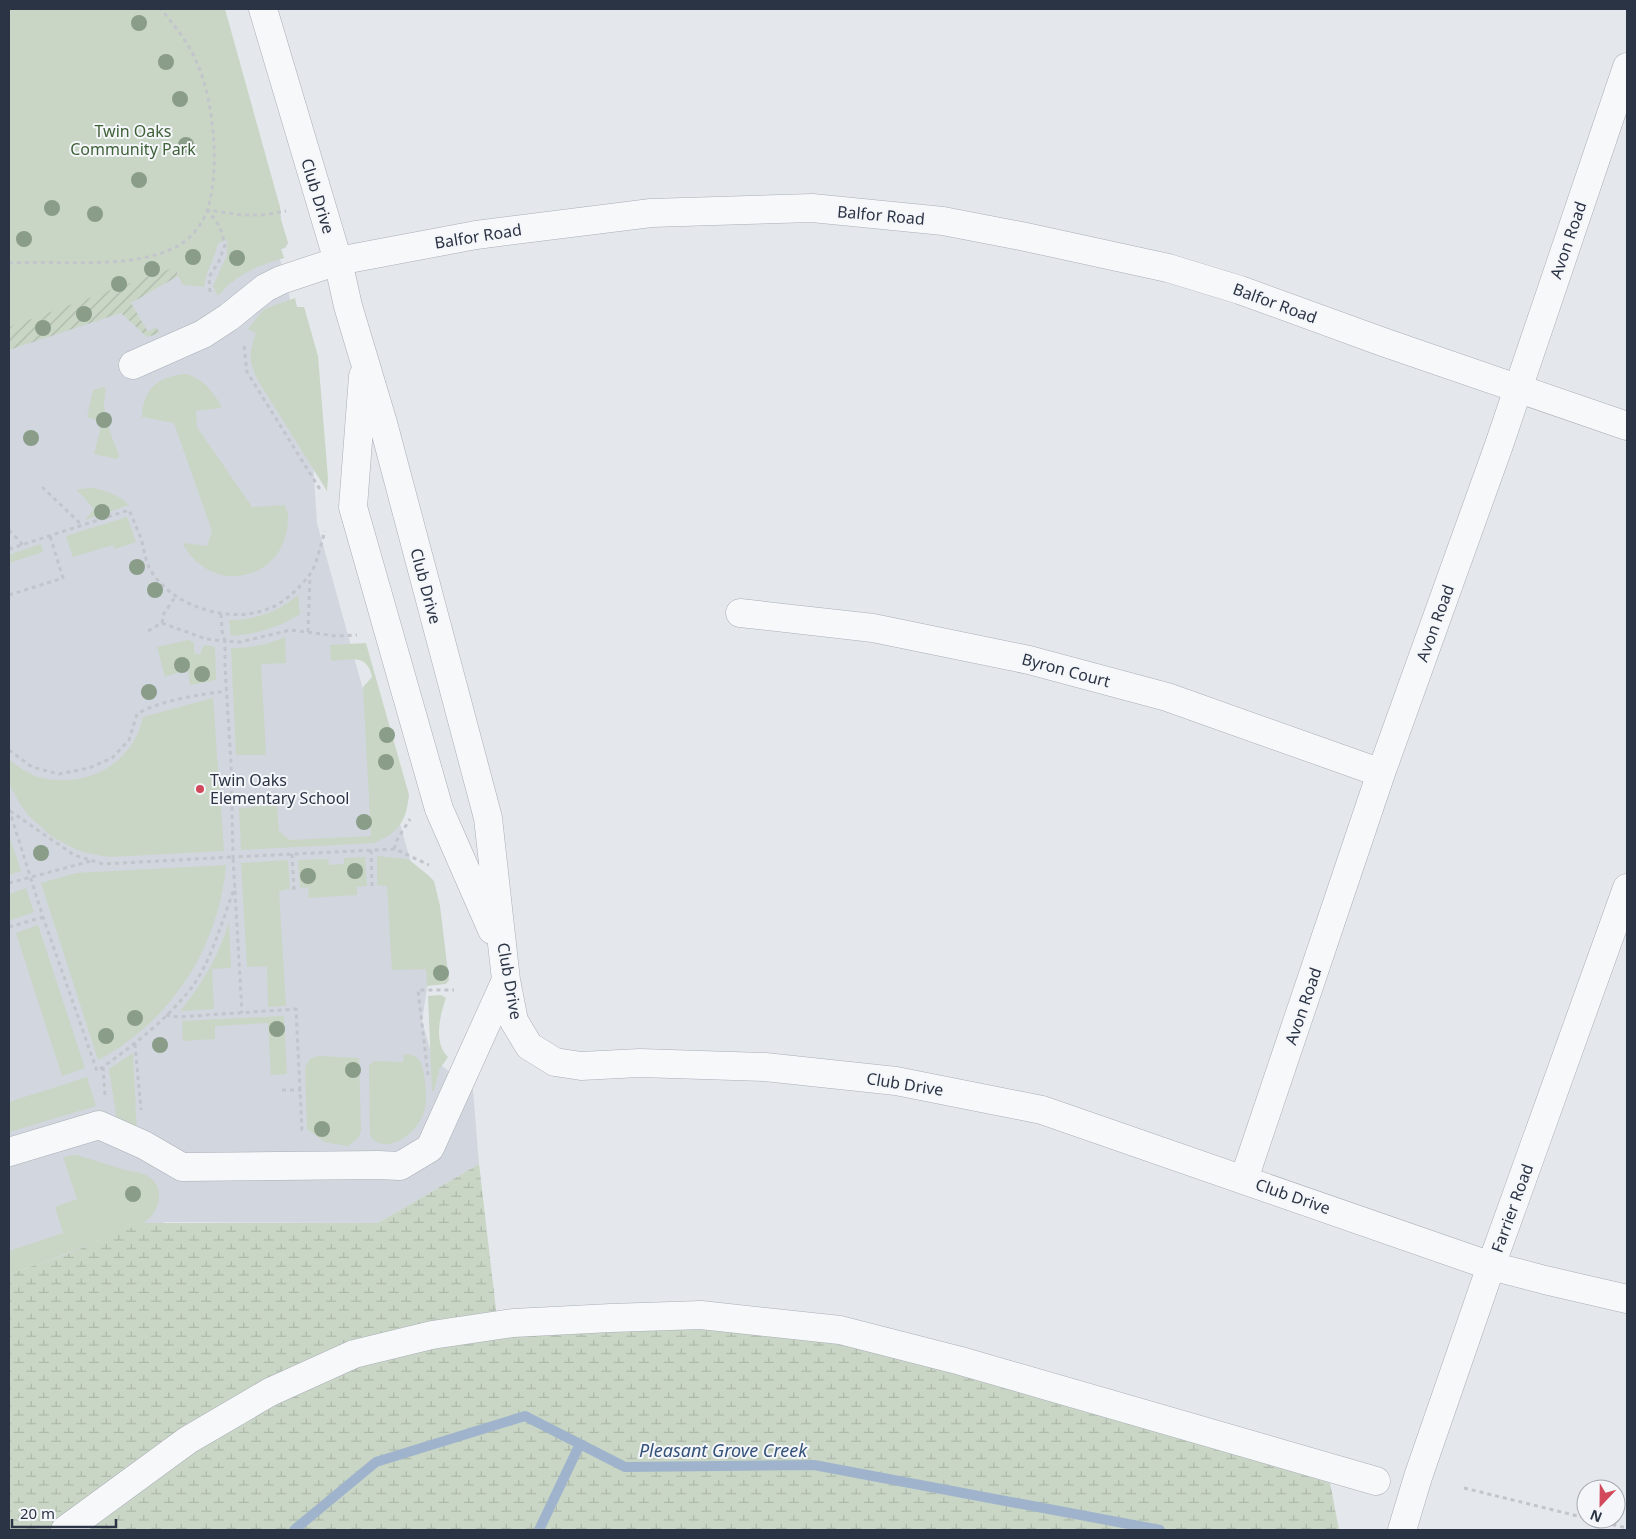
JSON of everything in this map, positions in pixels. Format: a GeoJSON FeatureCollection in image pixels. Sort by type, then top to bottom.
{"type":"FeatureCollection","features":[{"type":"Feature","properties":{"kind":"street","name":"Club Drive"},"geometry":{"type":"LineString","coordinates":[[263,9],[338,261],[348,306],[383,423],[488,818],[505,968],[514,1021],[529,1046],[555,1062],[581,1066],[640,1063],[765,1067],[896,1081],[1042,1110],[1491,1266],[1627,1299]]}},
{"type":"Feature","properties":{"kind":"street","name":"Avon Road"},"geometry":{"type":"LineString","coordinates":[[1244,1179],[1381,773],[1518,388],[1627,67]]}},
{"type":"Feature","properties":{"kind":"street","name":"Balfor Road"},"geometry":{"type":"LineString","coordinates":[[134,365],[204,334],[265,288],[280,280],[338,261],[476,235],[651,213],[812,208],[942,221],[1168,268],[1240,290],[1383,342],[1627,426]]}},
{"type":"Feature","properties":{"kind":"street"},"geometry":{"type":"LineString","coordinates":[[9,1152],[98,1125],[144,1145],[182,1167],[400,1166],[430,1148],[505,968],[439,809],[353,507],[364,359]]}},
{"type":"Feature","properties":{"kind":"street","name":"Byron Court"},"geometry":{"type":"LineString","coordinates":[[740,613],[873,628],[1030,660],[1167,697],[1381,773]]}},
{"type":"Feature","properties":{"kind":"street","name":"Farrier Road"},"geometry":{"type":"LineString","coordinates":[[1402,1530],[1418,1476],[1491,1266],[1627,888]]}},
{"type":"Feature","properties":{"kind":"street"},"geometry":{"type":"LineString","coordinates":[[65,1530],[188,1440],[270,1392],[354,1354],[432,1335],[512,1322],[611,1318],[701,1315],[840,1330],[961,1360],[1376,1481]]}},
{"type":"Feature","properties":{"kind":"path"},"geometry":{"type":"LineString","coordinates":[[9,263],[119,261],[144,257],[180,244],[197,229],[208,210],[215,155],[207,96],[197,62],[177,29],[161,9]]}},
{"type":"Feature","properties":{"kind":"path"},"geometry":{"type":"LineString","coordinates":[[208,210],[242,215],[263,215],[286,211]]}},
{"type":"Feature","properties":{"kind":"path"},"geometry":{"type":"LineString","coordinates":[[208,210],[220,226],[225,245],[219,260],[209,276],[209,291],[212,296]]}},
{"type":"Feature","properties":{"kind":"path"},"geometry":{"type":"LineString","coordinates":[[244,343],[247,372],[324,496]]}},
{"type":"Feature","properties":{"kind":"path"},"geometry":{"type":"LineString","coordinates":[[42,487],[82,525]]}},
{"type":"Feature","properties":{"kind":"path"},"geometry":{"type":"LineString","coordinates":[[9,549],[129,510],[151,571],[161,584],[190,604],[221,614],[250,613],[279,604],[310,575]]}},
{"type":"Feature","properties":{"kind":"path"},"geometry":{"type":"LineString","coordinates":[[308,632],[310,575],[326,525]]}},
{"type":"Feature","properties":{"kind":"path"},"geometry":{"type":"LineString","coordinates":[[9,530],[23,544]]}},
{"type":"Feature","properties":{"kind":"path"},"geometry":{"type":"LineString","coordinates":[[9,595],[63,578],[50,536]]}},
{"type":"Feature","properties":{"kind":"path"},"geometry":{"type":"LineString","coordinates":[[148,631],[162,623],[164,613],[176,596]]}},
{"type":"Feature","properties":{"kind":"path"},"geometry":{"type":"LineString","coordinates":[[221,614],[222,631],[225,641],[233,857],[242,1013]]}},
{"type":"Feature","properties":{"kind":"path"},"geometry":{"type":"LineString","coordinates":[[162,623],[206,639],[240,642],[291,630],[336,636],[364,635]]}},
{"type":"Feature","properties":{"kind":"path"},"geometry":{"type":"LineString","coordinates":[[9,750],[32,767],[59,774],[89,768],[112,758],[129,740],[137,714],[148,708],[226,691]]}},
{"type":"Feature","properties":{"kind":"path"},"geometry":{"type":"LineString","coordinates":[[9,809],[43,917],[97,1071],[147,1034],[190,991],[205,964],[235,887]]}},
{"type":"Feature","properties":{"kind":"path"},"geometry":{"type":"LineString","coordinates":[[9,809],[74,856],[103,864],[394,850],[429,865]]}},
{"type":"Feature","properties":{"kind":"path"},"geometry":{"type":"LineString","coordinates":[[394,850],[397,840],[412,816]]}},
{"type":"Feature","properties":{"kind":"path"},"geometry":{"type":"LineString","coordinates":[[371,850],[372,886]]}},
{"type":"Feature","properties":{"kind":"path"},"geometry":{"type":"LineString","coordinates":[[292,854],[294,890]]}},
{"type":"Feature","properties":{"kind":"path"},"geometry":{"type":"LineString","coordinates":[[9,883],[91,861]]}},
{"type":"Feature","properties":{"kind":"path"},"geometry":{"type":"LineString","coordinates":[[9,927],[43,917]]}},
{"type":"Feature","properties":{"kind":"path"},"geometry":{"type":"LineString","coordinates":[[428,1076],[418,990],[454,990]]}},
{"type":"Feature","properties":{"kind":"path"},"geometry":{"type":"LineString","coordinates":[[166,1015],[178,1017],[296,1009],[302,1130],[308,1138]]}},
{"type":"Feature","properties":{"kind":"path"},"geometry":{"type":"LineString","coordinates":[[282,1090],[301,1090]]}},
{"type":"Feature","properties":{"kind":"path"},"geometry":{"type":"LineString","coordinates":[[1464,1488],[1576,1516]]}},
{"type":"Feature","properties":{"kind":"shaded area","name":"Twin Oaks Elementary School"},"geometry":{"type":"Polygon","coordinates":[[[281,220],[288,243],[285,248],[281,249],[284,258],[280,259],[307,367],[317,523],[419,892],[430,969],[422,1021],[433,1059],[473,1090],[479,1164],[378,1223],[165,1222],[9,1274],[9,315],[281,220]]]}},
{"type":"Feature","properties":{"kind":"green space","name":"Twin Oaks Community Park"},"geometry":{"type":"Polygon","coordinates":[[[9,9],[225,9],[280,207],[281,220],[288,243],[285,248],[281,249],[284,258],[265,264],[239,277],[218,296],[213,286],[227,255],[227,240],[218,243],[204,287],[183,285],[178,272],[9,333],[9,9]]]}},
{"type":"Feature","properties":{"kind":"green space"},"geometry":{"type":"Polygon","coordinates":[[[172,268],[176,269],[178,276],[131,303],[148,332],[156,327],[160,333],[147,337],[121,313],[9,350],[9,327],[172,268]]]}},
{"type":"Feature","properties":{"kind":"green space"},"geometry":{"type":"Polygon","coordinates":[[[295,298],[297,307],[304,307],[318,356],[328,478],[327,491],[260,384],[251,359],[256,333],[248,329],[264,309],[295,298]]]}},
{"type":"Feature","properties":{"kind":"green space"},"geometry":{"type":"Polygon","coordinates":[[[186,374],[206,385],[220,404],[220,408],[196,411],[197,427],[252,507],[285,505],[288,514],[284,540],[275,557],[262,568],[247,575],[230,576],[213,572],[197,562],[184,546],[184,543],[207,546],[212,531],[174,423],[142,417],[145,399],[154,386],[167,378],[186,374]]]}},
{"type":"Feature","properties":{"kind":"green space"},"geometry":{"type":"Polygon","coordinates":[[[105,387],[104,404],[106,417],[119,456],[117,459],[94,454],[102,422],[87,417],[93,390],[105,387]]]}},
{"type":"Feature","properties":{"kind":"green space"},"geometry":{"type":"Polygon","coordinates":[[[93,488],[112,494],[129,505],[85,520],[94,509],[77,490],[93,488]]]}},
{"type":"Feature","properties":{"kind":"green space"},"geometry":{"type":"Polygon","coordinates":[[[127,517],[136,542],[115,549],[113,545],[73,557],[66,536],[127,517]]]}},
{"type":"Feature","properties":{"kind":"green space"},"geometry":{"type":"Polygon","coordinates":[[[41,544],[43,552],[9,563],[9,555],[41,544]]]}},
{"type":"Feature","properties":{"kind":"green space"},"geometry":{"type":"Polygon","coordinates":[[[298,595],[300,614],[267,630],[231,636],[229,620],[239,620],[266,614],[283,606],[298,595]]]}},
{"type":"Feature","properties":{"kind":"green space"},"geometry":{"type":"Polygon","coordinates":[[[285,637],[286,663],[261,664],[266,755],[236,755],[231,648],[258,646],[285,637]]]}},
{"type":"Feature","properties":{"kind":"green space"},"geometry":{"type":"Polygon","coordinates":[[[188,640],[194,643],[194,653],[200,655],[204,645],[215,647],[216,680],[190,685],[188,669],[165,677],[157,647],[188,640]]]}},
{"type":"Feature","properties":{"kind":"green space"},"geometry":{"type":"Polygon","coordinates":[[[366,643],[409,795],[406,812],[400,825],[390,835],[374,843],[241,850],[239,808],[277,805],[279,831],[289,840],[371,836],[363,687],[372,677],[370,669],[362,661],[351,659],[331,661],[330,645],[366,643]]]}},
{"type":"Feature","properties":{"kind":"green space"},"geometry":{"type":"Polygon","coordinates":[[[213,698],[224,851],[110,857],[86,853],[51,836],[28,815],[9,784],[9,760],[35,776],[53,780],[87,777],[117,761],[129,749],[143,717],[213,698]]]}},
{"type":"Feature","properties":{"kind":"green space"},"geometry":{"type":"Polygon","coordinates":[[[9,835],[21,871],[9,875],[9,835]]]}},
{"type":"Feature","properties":{"kind":"green space"},"geometry":{"type":"Polygon","coordinates":[[[377,856],[408,859],[434,881],[440,906],[449,980],[446,984],[427,986],[426,969],[392,970],[387,886],[377,885],[377,856]]]}},
{"type":"Feature","properties":{"kind":"green space"},"geometry":{"type":"Polygon","coordinates":[[[365,857],[367,886],[357,887],[357,895],[308,898],[309,887],[300,888],[298,860],[328,859],[329,865],[344,864],[344,858],[365,857]]]}},
{"type":"Feature","properties":{"kind":"green space"},"geometry":{"type":"Polygon","coordinates":[[[288,860],[290,889],[279,891],[286,1006],[268,1007],[267,966],[247,967],[241,863],[288,860]]]}},
{"type":"Feature","properties":{"kind":"green space"},"geometry":{"type":"Polygon","coordinates":[[[226,865],[222,895],[213,924],[202,952],[187,978],[169,1003],[148,1024],[124,1044],[98,1060],[41,883],[76,873],[226,865]]]}},
{"type":"Feature","properties":{"kind":"green space"},"geometry":{"type":"Polygon","coordinates":[[[26,888],[34,912],[9,921],[9,894],[26,888]]]}},
{"type":"Feature","properties":{"kind":"green space"},"geometry":{"type":"Polygon","coordinates":[[[229,922],[231,968],[212,969],[214,1009],[180,1011],[196,991],[209,969],[229,922]]]}},
{"type":"Feature","properties":{"kind":"green space"},"geometry":{"type":"Polygon","coordinates":[[[38,925],[85,1068],[62,1076],[16,933],[38,925]]]}},
{"type":"Feature","properties":{"kind":"green space"},"geometry":{"type":"Polygon","coordinates":[[[441,995],[446,998],[440,1020],[439,1037],[443,1051],[448,1057],[439,1070],[434,1091],[432,1091],[428,996],[441,995]]]}},
{"type":"Feature","properties":{"kind":"green space"},"geometry":{"type":"Polygon","coordinates":[[[284,1016],[287,1074],[271,1075],[268,1023],[215,1026],[215,1039],[183,1041],[182,1021],[284,1016]]]}},
{"type":"Feature","properties":{"kind":"green space"},"geometry":{"type":"Polygon","coordinates":[[[133,1053],[137,1135],[119,1133],[109,1069],[133,1053]]]}},
{"type":"Feature","properties":{"kind":"green space"},"geometry":{"type":"Polygon","coordinates":[[[404,1054],[415,1056],[421,1063],[426,1085],[424,1112],[416,1127],[402,1139],[385,1144],[377,1142],[370,1136],[369,1065],[375,1061],[403,1062],[404,1054]]]}},
{"type":"Feature","properties":{"kind":"green space"},"geometry":{"type":"Polygon","coordinates":[[[318,1056],[359,1058],[361,1130],[359,1137],[348,1146],[324,1142],[307,1129],[305,1067],[310,1059],[318,1056]]]}},
{"type":"Feature","properties":{"kind":"green space"},"geometry":{"type":"Polygon","coordinates":[[[87,1077],[96,1106],[9,1132],[9,1102],[87,1077]]]}},
{"type":"Feature","properties":{"kind":"green space"},"geometry":{"type":"Polygon","coordinates":[[[76,1155],[141,1173],[151,1178],[156,1184],[159,1193],[156,1209],[150,1218],[135,1227],[9,1274],[9,1251],[63,1233],[55,1207],[77,1199],[63,1157],[76,1155]]]}},
{"type":"Feature","properties":{"kind":"green space"},"geometry":{"type":"Polygon","coordinates":[[[479,1164],[499,1335],[730,1328],[903,1354],[1330,1483],[1339,1530],[9,1530],[9,1274],[65,1255],[143,1223],[378,1223],[479,1164]]]}},
{"type":"Feature","properties":{"kind":"waterway","name":"Pleasant Grove Creek"},"geometry":{"type":"LineString","coordinates":[[294,1530],[376,1462],[525,1416],[625,1467],[814,1465],[1160,1530]]}},
{"type":"Feature","properties":{"kind":"waterway"},"geometry":{"type":"LineString","coordinates":[[539,1530],[580,1444]]}},
{"type":"Feature","properties":{"kind":"place","name":"Twin Oaks Elementary School"},"geometry":{"type":"Point","coordinates":[200,789]}}]}
